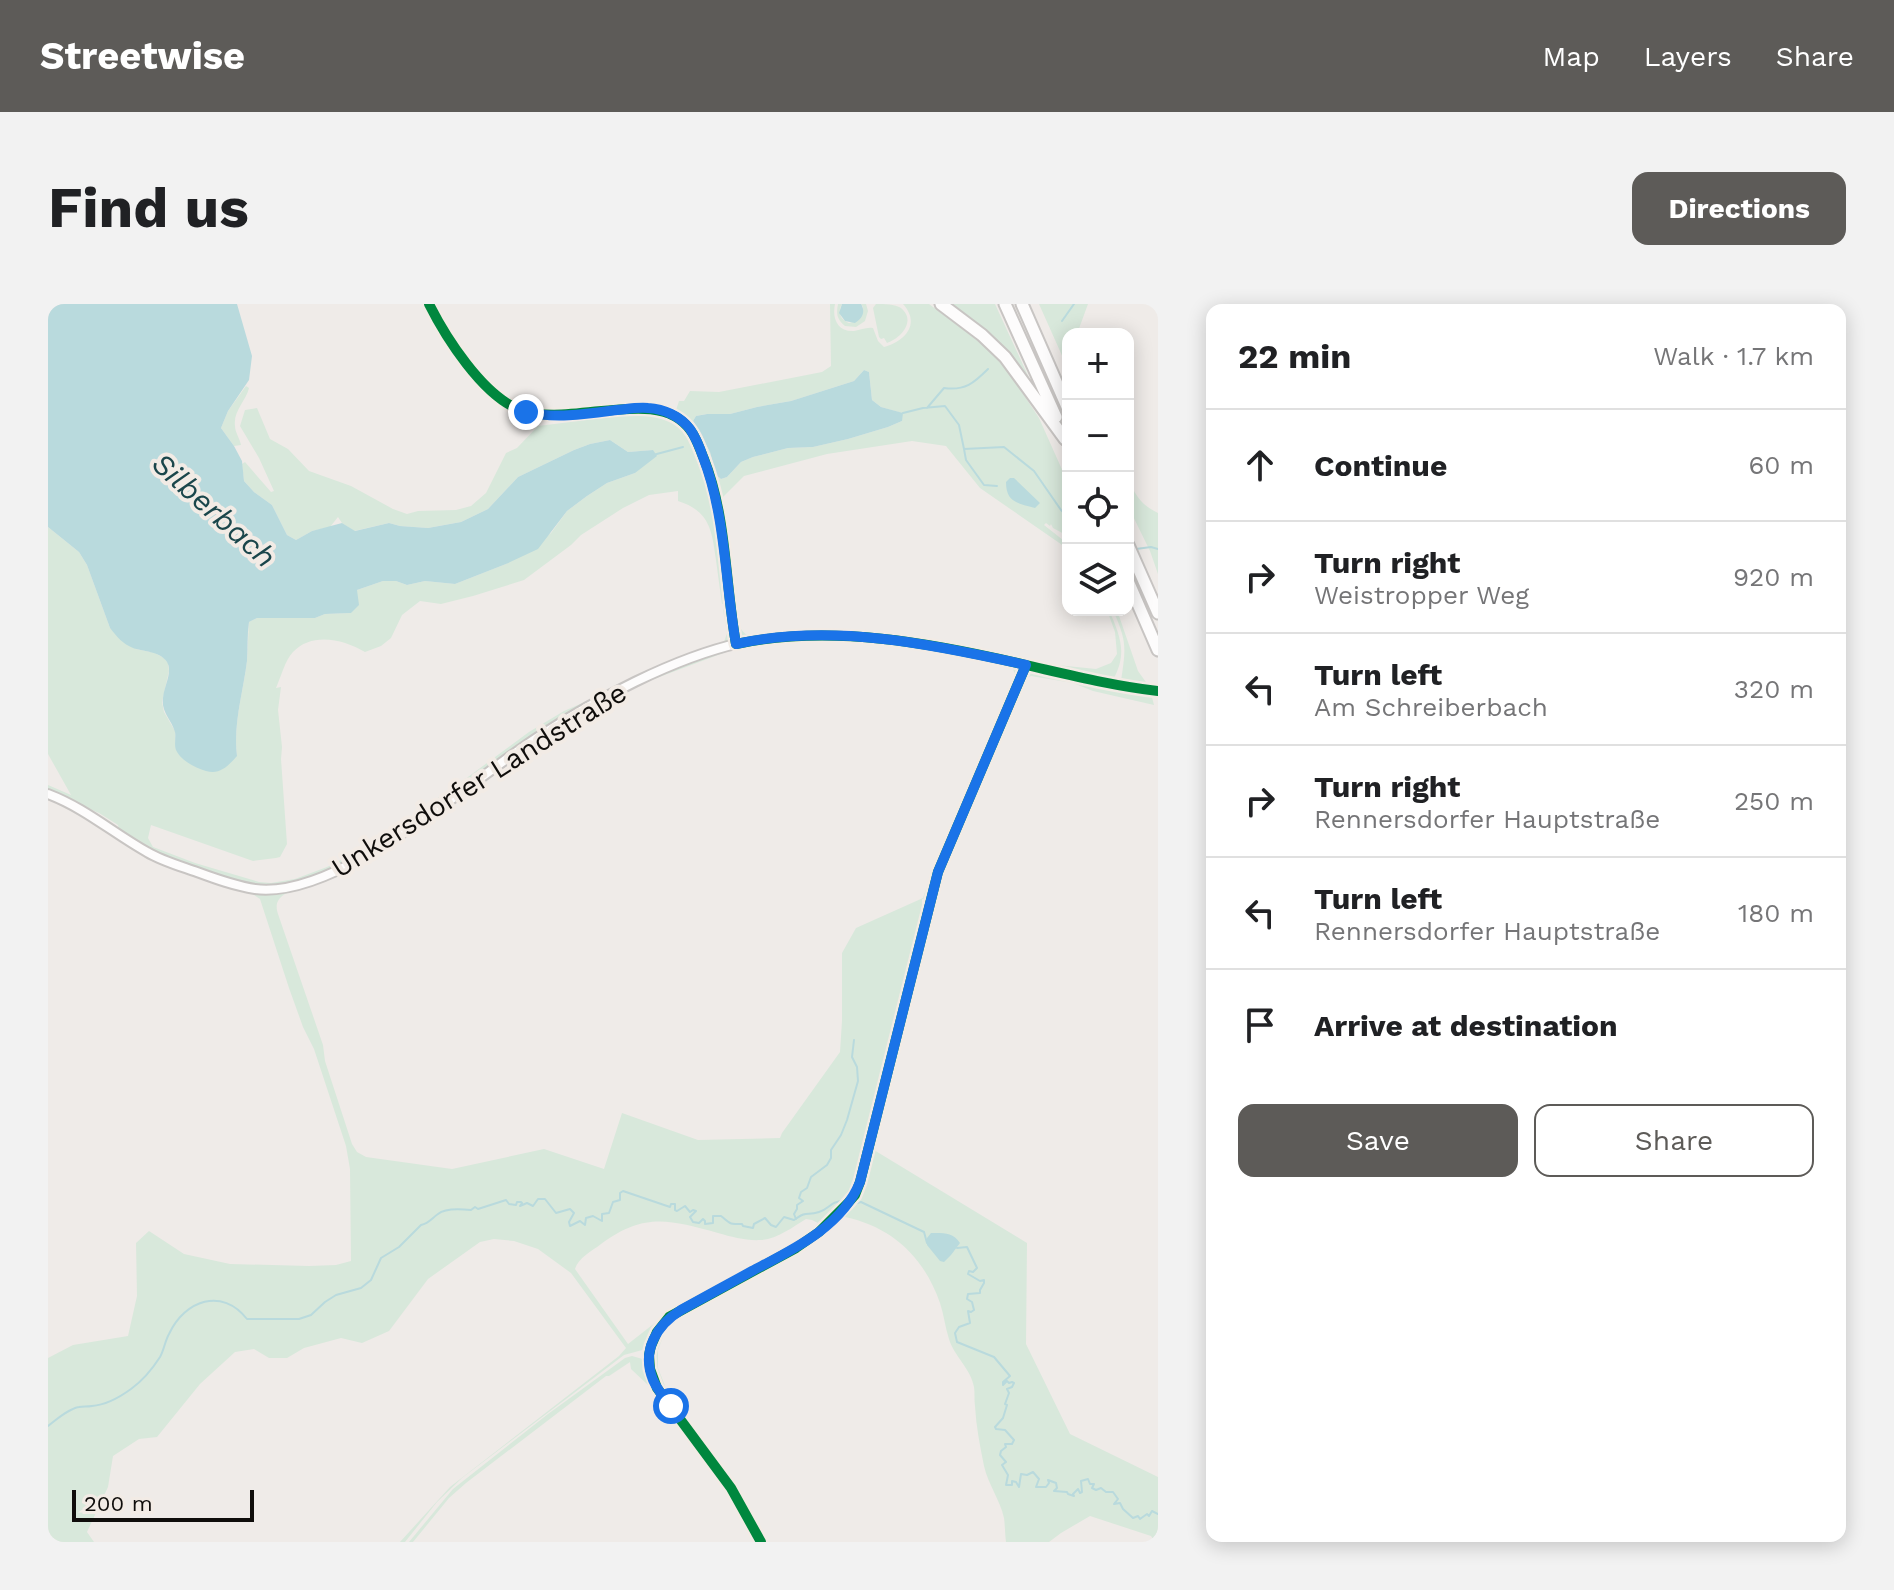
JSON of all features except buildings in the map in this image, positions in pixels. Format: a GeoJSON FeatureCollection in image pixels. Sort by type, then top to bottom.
{"type":"FeatureCollection","features":[{"type":"Feature","properties":{"kind":"highway"},"geometry":{"type":"LineString","coordinates":[[941,304],[1005,357],[1062,435]]}},
{"type":"Feature","properties":{"kind":"highway"},"geometry":{"type":"LineString","coordinates":[[1005,304],[1062,431]]}},
{"type":"Feature","properties":{"kind":"highway"},"geometry":{"type":"LineString","coordinates":[[1022,304],[1064,400]]}},
{"type":"Feature","properties":{"kind":"highway"},"geometry":{"type":"LineString","coordinates":[[1134,559],[1158,613]]}},
{"type":"Feature","properties":{"kind":"highway"},"geometry":{"type":"LineString","coordinates":[[1134,595],[1158,650]]}},
{"type":"Feature","properties":{"kind":"street"},"geometry":{"type":"LineString","coordinates":[[429,304],[442,328],[484,385],[495,396],[517,409],[556,416],[645,407],[669,413],[684,423],[700,448],[709,471],[736,644]]}},
{"type":"Feature","properties":{"kind":"street","name":"Unkersdorfer Landstraße"},"geometry":{"type":"LineString","coordinates":[[48,794],[94,817],[157,857],[245,887],[284,889],[329,874],[368,855],[533,740],[580,711],[663,670],[736,644],[790,637],[877,639],[938,647],[1154,691]]}},
{"type":"Feature","properties":{"kind":"street"},"geometry":{"type":"LineString","coordinates":[[761,1542],[736,1495],[657,1388],[649,1355],[653,1338],[669,1317],[803,1243],[855,1195],[938,872],[1026,665]]}},
{"type":"Feature","properties":{"kind":"green space"},"geometry":{"type":"Polygon","coordinates":[[[830,304],[835,304],[835,319],[840,327],[848,331],[873,328],[884,347],[898,341],[908,331],[911,318],[903,304],[929,304],[994,355],[1039,418],[1062,470],[1062,533],[1051,524],[1044,525],[1062,539],[1062,545],[980,488],[946,446],[912,441],[827,454],[744,476],[719,501],[707,460],[675,413],[679,401],[684,401],[690,391],[719,392],[822,372],[831,366],[830,304]],[[864,370],[854,381],[791,401],[730,414],[696,416],[693,421],[710,452],[716,475],[721,479],[741,462],[753,457],[848,439],[902,421],[902,413],[881,407],[872,400],[869,372],[864,370]]]}},
{"type":"Feature","properties":{"kind":"green space"},"geometry":{"type":"Polygon","coordinates":[[[838,304],[842,304],[842,318],[849,323],[859,320],[861,304],[866,304],[868,311],[865,321],[856,327],[845,326],[838,316],[838,304]]]}},
{"type":"Feature","properties":{"kind":"green space"},"geometry":{"type":"Polygon","coordinates":[[[876,304],[899,307],[906,313],[905,329],[887,343],[879,337],[873,308],[876,304]]]}},
{"type":"Feature","properties":{"kind":"green space"},"geometry":{"type":"Polygon","coordinates":[[[948,304],[995,304],[1030,380],[1002,346],[948,304]]]}},
{"type":"Feature","properties":{"kind":"green space"},"geometry":{"type":"Polygon","coordinates":[[[1039,304],[1088,304],[1079,328],[1062,328],[1062,356],[1039,304]]]}},
{"type":"Feature","properties":{"kind":"green space"},"geometry":{"type":"Polygon","coordinates":[[[246,386],[249,388],[235,421],[241,445],[234,446],[221,428],[228,411],[246,386]]]}},
{"type":"Feature","properties":{"kind":"green space"},"geometry":{"type":"Polygon","coordinates":[[[257,408],[270,439],[288,449],[309,471],[351,486],[407,514],[471,506],[486,493],[506,453],[517,448],[538,426],[644,413],[665,417],[681,428],[700,464],[706,487],[711,488],[727,603],[722,604],[708,523],[697,510],[678,501],[678,491],[649,495],[623,508],[581,535],[524,580],[441,604],[420,601],[402,615],[391,638],[381,646],[365,652],[338,641],[309,642],[293,652],[276,688],[281,687],[278,710],[287,844],[280,857],[253,861],[151,825],[148,838],[153,847],[195,863],[271,883],[295,879],[327,867],[365,848],[529,732],[564,711],[724,642],[727,633],[723,609],[728,611],[731,637],[726,644],[598,699],[476,781],[542,737],[608,698],[678,666],[713,654],[759,642],[815,639],[871,641],[949,653],[870,642],[816,640],[752,644],[734,649],[646,682],[581,714],[370,858],[346,871],[282,896],[277,902],[277,911],[323,1045],[325,1061],[352,1144],[357,1152],[366,1157],[452,1169],[544,1149],[604,1169],[622,1113],[698,1140],[780,1138],[840,1052],[842,953],[856,928],[923,898],[938,854],[1015,674],[1012,667],[990,660],[1010,664],[1016,668],[1019,673],[1013,689],[1009,692],[1011,694],[928,900],[922,899],[922,904],[927,905],[858,1178],[854,1177],[853,1181],[857,1194],[936,888],[939,888],[937,882],[1016,695],[1018,697],[943,873],[874,1150],[1027,1243],[1026,1344],[1070,1434],[1158,1477],[1158,1542],[1151,1536],[1090,1516],[1049,1542],[1006,1542],[1002,1511],[984,1466],[972,1380],[951,1345],[933,1287],[904,1246],[877,1228],[845,1217],[851,1204],[806,1238],[717,1286],[673,1315],[657,1331],[646,1349],[624,1355],[462,1478],[437,1502],[405,1542],[400,1542],[450,1487],[626,1348],[571,1273],[538,1249],[514,1241],[494,1239],[480,1242],[428,1279],[389,1331],[362,1343],[341,1338],[304,1348],[287,1358],[269,1358],[254,1349],[235,1352],[200,1384],[157,1437],[139,1439],[113,1456],[108,1487],[87,1532],[94,1542],[48,1542],[48,1358],[73,1345],[128,1336],[137,1296],[136,1243],[149,1231],[184,1254],[230,1264],[309,1266],[351,1261],[350,1169],[346,1146],[260,899],[251,893],[150,859],[108,832],[158,856],[119,830],[118,825],[99,813],[48,792],[48,785],[71,795],[48,754],[48,527],[79,552],[87,565],[110,628],[136,649],[155,653],[168,663],[162,702],[175,731],[176,750],[237,756],[237,720],[247,661],[249,622],[257,618],[315,618],[325,614],[351,613],[357,590],[383,581],[407,585],[425,581],[455,584],[506,564],[551,533],[567,511],[587,496],[607,483],[635,473],[653,450],[628,452],[610,440],[574,450],[518,477],[488,509],[461,522],[428,528],[389,523],[354,531],[338,517],[330,527],[312,531],[296,540],[287,535],[272,505],[244,481],[242,464],[245,462],[271,492],[274,491],[240,426],[245,410],[257,408]],[[806,1219],[779,1235],[756,1240],[671,1222],[644,1223],[601,1244],[582,1258],[575,1269],[628,1344],[679,1304],[780,1252],[820,1224],[806,1219]]]}},
{"type":"Feature","properties":{"kind":"green space"},"geometry":{"type":"Polygon","coordinates":[[[1134,492],[1147,507],[1158,513],[1158,574],[1134,518],[1134,492]]]}},
{"type":"Feature","properties":{"kind":"green space"},"geometry":{"type":"Polygon","coordinates":[[[737,599],[739,625],[749,636],[823,633],[891,636],[926,642],[844,635],[747,639],[739,633],[735,623],[732,601],[737,599]]]}},
{"type":"Feature","properties":{"kind":"green space"},"geometry":{"type":"Polygon","coordinates":[[[1111,616],[1121,645],[1118,670],[1113,680],[954,647],[1096,669],[1111,663],[1117,654],[1111,616]]]}},
{"type":"Feature","properties":{"kind":"green space"},"geometry":{"type":"Polygon","coordinates":[[[1115,616],[1119,616],[1138,671],[1147,687],[1121,681],[1124,645],[1115,616]]]}},
{"type":"Feature","properties":{"kind":"green space"},"geometry":{"type":"Polygon","coordinates":[[[1031,670],[1151,693],[1154,705],[1093,691],[1073,683],[1031,676],[1019,690],[1026,673],[1031,670]]]}},
{"type":"Feature","properties":{"kind":"green space"},"geometry":{"type":"Polygon","coordinates":[[[827,1227],[830,1230],[800,1250],[688,1312],[670,1326],[658,1350],[658,1368],[667,1391],[741,1491],[767,1542],[763,1542],[675,1409],[677,1407],[660,1387],[654,1369],[653,1350],[657,1336],[669,1320],[827,1227]]]}},
{"type":"Feature","properties":{"kind":"green space"},"geometry":{"type":"Polygon","coordinates":[[[632,1356],[646,1360],[649,1373],[730,1489],[758,1542],[754,1542],[712,1469],[648,1385],[631,1369],[630,1362],[606,1376],[466,1483],[449,1498],[413,1542],[409,1542],[453,1489],[548,1414],[632,1356]]]}},
{"type":"Feature","properties":{"kind":"water"},"geometry":{"type":"Polygon","coordinates":[[[48,304],[237,304],[252,356],[249,380],[228,411],[221,428],[242,461],[244,481],[272,505],[287,535],[296,540],[312,531],[342,523],[355,531],[389,523],[428,528],[461,522],[488,509],[518,477],[590,444],[610,440],[628,452],[653,450],[657,456],[635,473],[607,483],[587,496],[567,511],[538,549],[506,564],[455,584],[425,581],[407,585],[383,581],[357,590],[359,605],[351,613],[325,614],[315,618],[257,618],[249,622],[247,661],[237,720],[237,756],[220,771],[206,771],[185,761],[176,750],[175,732],[163,703],[169,675],[167,662],[156,654],[129,646],[115,634],[79,552],[48,527],[48,304]]]}},
{"type":"Feature","properties":{"kind":"water"},"geometry":{"type":"Polygon","coordinates":[[[842,304],[861,304],[863,312],[855,323],[845,321],[839,313],[842,304]]]}},
{"type":"Feature","properties":{"kind":"water"},"geometry":{"type":"Polygon","coordinates":[[[864,370],[869,372],[872,400],[881,407],[903,413],[902,421],[848,439],[753,457],[741,462],[727,477],[721,479],[716,475],[710,452],[693,421],[696,416],[730,414],[791,401],[854,381],[864,370]]]}},
{"type":"Feature","properties":{"kind":"water"},"geometry":{"type":"Polygon","coordinates":[[[1014,478],[1040,503],[1035,508],[1010,498],[1006,482],[1014,478]]]}},
{"type":"Feature","properties":{"kind":"water"},"geometry":{"type":"Polygon","coordinates":[[[931,1233],[951,1235],[960,1243],[944,1262],[927,1245],[931,1233]]]}},
{"type":"Feature","properties":{"kind":"waterway"},"geometry":{"type":"LineString","coordinates":[[1062,321],[1074,304]]}},
{"type":"Feature","properties":{"kind":"waterway"},"geometry":{"type":"LineString","coordinates":[[927,408],[944,388],[969,385],[988,369]]}},
{"type":"Feature","properties":{"kind":"waterway","name":"Silberbach"},"geometry":{"type":"LineString","coordinates":[[903,413],[945,406],[959,425],[964,449],[1004,447],[1034,471],[1062,511]]}},
{"type":"Feature","properties":{"kind":"waterway","name":"Silberbach"},"geometry":{"type":"LineString","coordinates":[[653,455],[683,447]]}},
{"type":"Feature","properties":{"kind":"waterway"},"geometry":{"type":"LineString","coordinates":[[964,449],[966,460],[984,485],[997,486]]}},
{"type":"Feature","properties":{"kind":"waterway","name":"Silberbach"},"geometry":{"type":"LineString","coordinates":[[1136,549],[1158,549]]}},
{"type":"Feature","properties":{"kind":"waterway"},"geometry":{"type":"LineString","coordinates":[[796,1219],[797,1205],[803,1201],[799,1198],[801,1192],[807,1188],[811,1177],[827,1165],[831,1150],[847,1120],[858,1081],[857,1067],[852,1057],[854,1040]]}},
{"type":"Feature","properties":{"kind":"waterway"},"geometry":{"type":"LineString","coordinates":[[48,1426],[71,1410],[107,1402],[135,1386],[160,1357],[176,1322],[194,1306],[205,1302],[227,1303],[247,1319],[299,1319],[311,1315],[336,1295],[361,1288],[371,1280],[381,1258],[399,1247],[421,1225],[445,1211],[478,1209],[506,1200],[509,1204],[521,1202],[520,1206],[527,1203],[533,1206],[538,1199],[545,1199],[556,1213],[570,1209],[574,1213],[570,1226],[580,1221],[585,1225],[586,1218],[593,1216],[602,1221],[602,1214],[609,1213],[613,1202],[620,1200],[623,1191],[670,1207],[675,1204],[677,1211],[685,1206],[690,1212],[696,1211],[690,1217],[693,1222],[699,1223],[703,1219],[705,1224],[713,1223],[713,1216],[721,1216],[730,1223],[753,1228],[754,1224],[765,1218],[776,1227],[784,1217],[794,1220],[844,1201]]}},
{"type":"Feature","properties":{"kind":"waterway"},"geometry":{"type":"LineString","coordinates":[[853,1204],[861,1202],[924,1232],[927,1243]]}},
{"type":"Feature","properties":{"kind":"waterway"},"geometry":{"type":"LineString","coordinates":[[957,1248],[967,1247],[977,1268],[968,1274],[984,1280],[980,1293],[968,1294],[967,1299],[972,1302],[974,1310],[968,1311],[970,1323],[959,1327],[955,1333],[957,1342],[994,1357],[1010,1376],[1003,1385],[1007,1381],[1014,1383],[1007,1389],[1009,1393],[1003,1418],[995,1427],[1005,1430],[1014,1440],[1012,1444],[1005,1444],[1000,1455],[1006,1462],[1002,1465],[1008,1475],[1006,1485],[1012,1485],[1012,1481],[1019,1487],[1021,1474],[1033,1472],[1039,1479],[1036,1487],[1046,1487],[1048,1480],[1056,1483],[1054,1491],[1074,1496],[1078,1489],[1082,1492],[1081,1481],[1088,1479],[1090,1484],[1094,1484],[1092,1488],[1113,1492],[1118,1499],[1114,1504],[1120,1503],[1133,1518],[1149,1516],[1152,1511],[1158,1514]]}},
{"type":"Feature","properties":{"kind":"cycle path"},"geometry":{"type":"LineString","coordinates":[[429,304],[466,364],[491,391],[518,409],[562,415],[636,408],[658,410],[676,417],[691,431],[712,481],[717,504],[736,644],[808,636],[918,643],[1158,691]]}},
{"type":"Feature","properties":{"kind":"cycle path"},"geometry":{"type":"LineString","coordinates":[[761,1542],[731,1488],[657,1388],[650,1369],[651,1346],[669,1317],[796,1248],[819,1232],[855,1195],[938,872],[1026,665]]}},
{"type":"Feature","properties":{"kind":"route"},"geometry":{"type":"LineString","coordinates":[[526,412],[569,415],[645,407],[669,413],[684,423],[700,448],[709,471],[736,644],[790,637],[877,639],[938,647],[1026,665],[938,872],[855,1195],[819,1232],[803,1243],[663,1323],[653,1338],[649,1362],[653,1381],[671,1406]]}}]}
